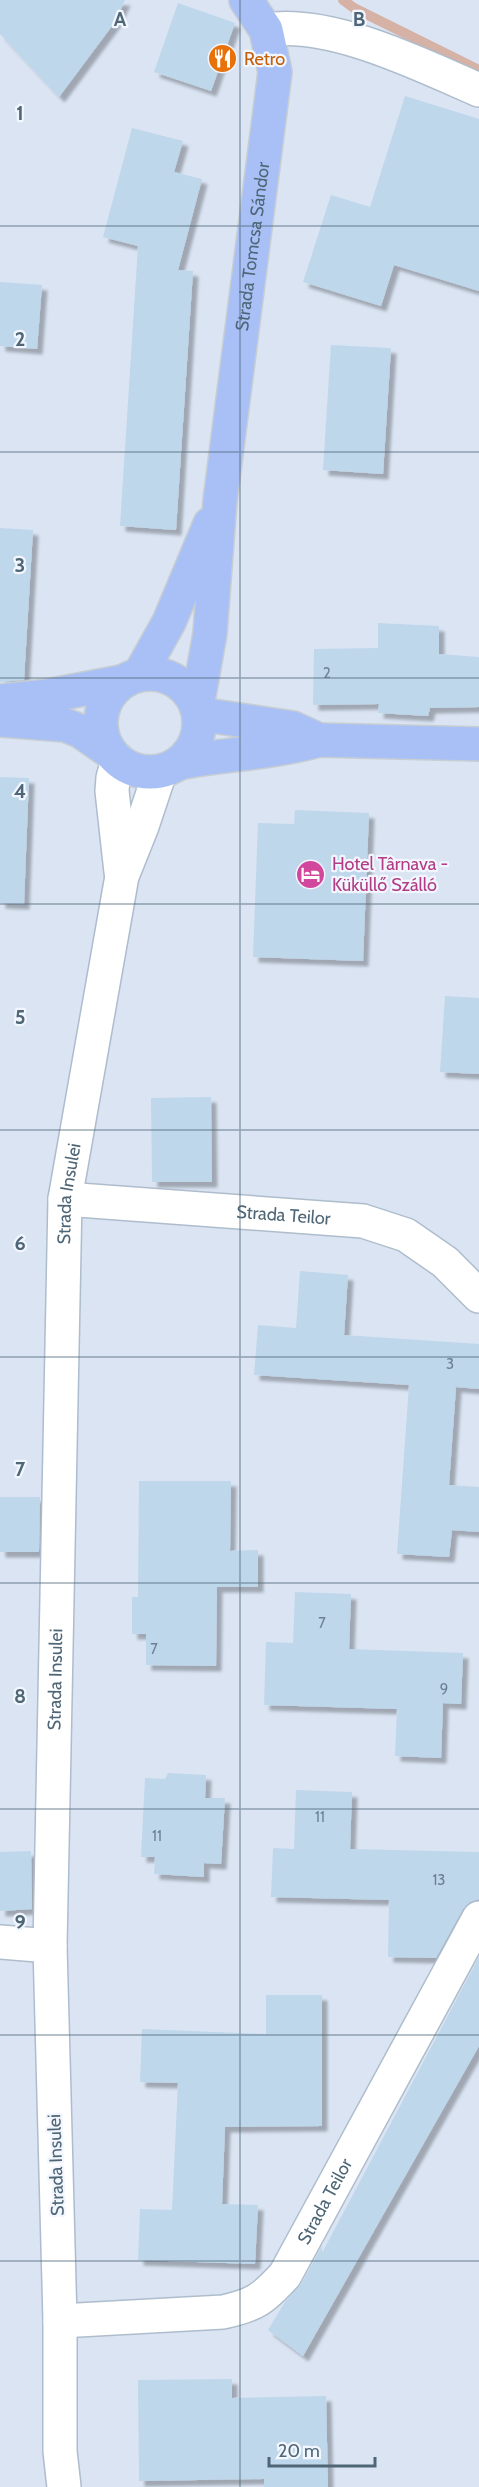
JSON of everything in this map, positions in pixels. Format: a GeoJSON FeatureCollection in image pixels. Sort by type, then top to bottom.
{"type":"FeatureCollection","features":[{"type":"Feature","properties":{"kind":"main road","name":"Strada Tomcsa Sándor"},"geometry":{"type":"LineString","coordinates":[[220,501],[275,72],[266,30],[246,0]]}},
{"type":"Feature","properties":{"kind":"main road"},"geometry":{"type":"LineString","coordinates":[[266,30],[296,27],[336,35],[411,61],[479,90]]}},
{"type":"Feature","properties":{"kind":"main road"},"geometry":{"type":"LineString","coordinates":[[113,756],[101,734],[101,715],[108,696],[130,678],[169,622],[220,501]]}},
{"type":"Feature","properties":{"kind":"main road"},"geometry":{"type":"LineString","coordinates":[[170,767],[192,749],[199,732],[198,710],[210,633],[220,501]]}},
{"type":"Feature","properties":{"kind":"main road"},"geometry":{"type":"LineString","coordinates":[[0,701],[47,696],[158,674],[175,680],[188,691],[198,710]]}},
{"type":"Feature","properties":{"kind":"main road"},"geometry":{"type":"LineString","coordinates":[[198,710],[293,728],[318,740]]}},
{"type":"Feature","properties":{"kind":"main road"},"geometry":{"type":"LineString","coordinates":[[0,720],[65,725],[80,731],[113,756],[138,771],[170,767],[211,757],[294,747],[318,740],[479,744]]}},
{"type":"Feature","properties":{"kind":"main road","name":"Strada Insulei"},"geometry":{"type":"LineString","coordinates":[[113,756],[112,791],[122,876]]}},
{"type":"Feature","properties":{"kind":"main road","name":"Strada Insulei"},"geometry":{"type":"LineString","coordinates":[[64,2487],[60,2451],[60,2321],[50,1946],[65,1199],[122,876],[142,826],[170,767]]}},
{"type":"Feature","properties":{"kind":"main road","name":"Strada Teilor"},"geometry":{"type":"LineString","coordinates":[[65,1199],[363,1221],[405,1235],[445,1262],[479,1296]]}},
{"type":"Feature","properties":{"kind":"main road","name":"Strada Teilor"},"geometry":{"type":"LineString","coordinates":[[60,2321],[223,2312],[248,2307],[268,2294],[285,2275],[479,1918]]}},
{"type":"Feature","properties":{"kind":"main road"},"geometry":{"type":"LineString","coordinates":[[0,1942],[50,1946]]}},
{"type":"Feature","properties":{"kind":"shaded area"},"geometry":{"type":"Polygon","coordinates":[[[0,0],[479,0],[479,2487],[0,2487],[0,0]]]}},
{"type":"Feature","properties":{"kind":"building"},"geometry":{"type":"Polygon","coordinates":[[[0,0],[125,0],[115,22],[59,97],[0,34],[0,0]]]}},
{"type":"Feature","properties":{"kind":"building"},"geometry":{"type":"Polygon","coordinates":[[[178,3],[235,23],[211,91],[154,72],[178,3]]]}},
{"type":"Feature","properties":{"kind":"building"},"geometry":{"type":"Polygon","coordinates":[[[405,96],[479,119],[479,291],[394,265],[381,306],[303,282],[331,195],[370,207],[405,96]]]}},
{"type":"Feature","properties":{"kind":"building"},"geometry":{"type":"Polygon","coordinates":[[[132,128],[183,141],[174,172],[202,179],[178,270],[193,271],[176,530],[120,526],[138,246],[103,237],[132,128]]]}},
{"type":"Feature","properties":{"kind":"building"},"geometry":{"type":"Polygon","coordinates":[[[0,282],[42,285],[37,349],[0,346],[0,282]]]}},
{"type":"Feature","properties":{"kind":"building"},"geometry":{"type":"Polygon","coordinates":[[[331,345],[391,348],[383,474],[323,470],[331,345]]]}},
{"type":"Feature","properties":{"kind":"building"},"geometry":{"type":"Polygon","coordinates":[[[0,528],[33,530],[24,680],[0,682],[0,528]]]}},
{"type":"Feature","properties":{"kind":"building"},"geometry":{"type":"Polygon","coordinates":[[[378,623],[439,626],[439,654],[479,657],[479,707],[430,708],[428,716],[378,713],[379,704],[313,705],[314,649],[378,648],[378,623]]]}},
{"type":"Feature","properties":{"kind":"building"},"geometry":{"type":"Polygon","coordinates":[[[0,777],[29,778],[24,904],[0,903],[0,777]]]}},
{"type":"Feature","properties":{"kind":"building","name":"Hotel Târnava - Küküllő Szálló"},"geometry":{"type":"Polygon","coordinates":[[[295,810],[369,813],[363,961],[253,957],[258,823],[294,824],[295,810]]]}},
{"type":"Feature","properties":{"kind":"building"},"geometry":{"type":"Polygon","coordinates":[[[445,996],[479,998],[479,1074],[440,1072],[445,996]]]}},
{"type":"Feature","properties":{"kind":"building"},"geometry":{"type":"Polygon","coordinates":[[[211,1097],[212,1182],[152,1182],[151,1098],[211,1097]]]}},
{"type":"Feature","properties":{"kind":"building"},"geometry":{"type":"Polygon","coordinates":[[[300,1271],[348,1275],[344,1335],[479,1344],[479,1389],[456,1387],[449,1485],[479,1487],[479,1532],[452,1530],[449,1557],[397,1554],[409,1385],[254,1375],[258,1325],[296,1328],[300,1271]]]}},
{"type":"Feature","properties":{"kind":"building"},"geometry":{"type":"Polygon","coordinates":[[[139,1481],[231,1481],[230,1551],[258,1550],[258,1587],[217,1587],[216,1666],[146,1665],[146,1634],[132,1634],[132,1597],[138,1597],[139,1481]]]}},
{"type":"Feature","properties":{"kind":"building"},"geometry":{"type":"Polygon","coordinates":[[[0,1497],[40,1497],[39,1552],[0,1552],[0,1497]]]}},
{"type":"Feature","properties":{"kind":"building"},"geometry":{"type":"Polygon","coordinates":[[[295,1592],[351,1594],[349,1649],[463,1653],[461,1704],[443,1703],[441,1758],[395,1756],[397,1709],[264,1705],[266,1642],[293,1643],[295,1592]]]}},
{"type":"Feature","properties":{"kind":"building"},"geometry":{"type":"Polygon","coordinates":[[[168,1773],[206,1775],[205,1798],[225,1798],[221,1864],[204,1863],[204,1877],[154,1874],[155,1857],[141,1857],[145,1778],[165,1779],[168,1773]]]}},
{"type":"Feature","properties":{"kind":"building"},"geometry":{"type":"Polygon","coordinates":[[[296,1790],[352,1792],[350,1849],[479,1852],[479,1899],[470,1902],[463,1909],[436,1958],[388,1957],[389,1900],[271,1897],[273,1848],[294,1849],[296,1790]]]}},
{"type":"Feature","properties":{"kind":"building"},"geometry":{"type":"Polygon","coordinates":[[[31,1851],[32,1909],[0,1911],[0,1852],[31,1851]]]}},
{"type":"Feature","properties":{"kind":"building"},"geometry":{"type":"Polygon","coordinates":[[[479,1957],[479,2046],[303,2356],[268,2330],[285,2302],[301,2284],[322,2246],[322,2253],[479,1957]]]}},
{"type":"Feature","properties":{"kind":"building"},"geometry":{"type":"Polygon","coordinates":[[[266,1995],[322,1995],[322,2126],[225,2127],[222,2204],[258,2205],[255,2264],[138,2260],[140,2209],[172,2210],[178,2083],[140,2082],[142,2029],[266,2034],[266,1995]]]}},
{"type":"Feature","properties":{"kind":"building"},"geometry":{"type":"Polygon","coordinates":[[[232,2379],[232,2398],[326,2396],[328,2487],[264,2487],[264,2479],[139,2481],[138,2380],[232,2379]]]}},
{"type":"Feature","properties":{"kind":"waterway"},"geometry":{"type":"LineString","coordinates":[[343,0],[354,8],[479,70]]}},
{"type":"Feature","properties":{"kind":"place","name":"Retro"},"geometry":{"type":"Point","coordinates":[223,59]}},
{"type":"Feature","properties":{"kind":"place","name":"Hotel Târnava - Küküllő Szálló"},"geometry":{"type":"Point","coordinates":[311,874]}}]}
